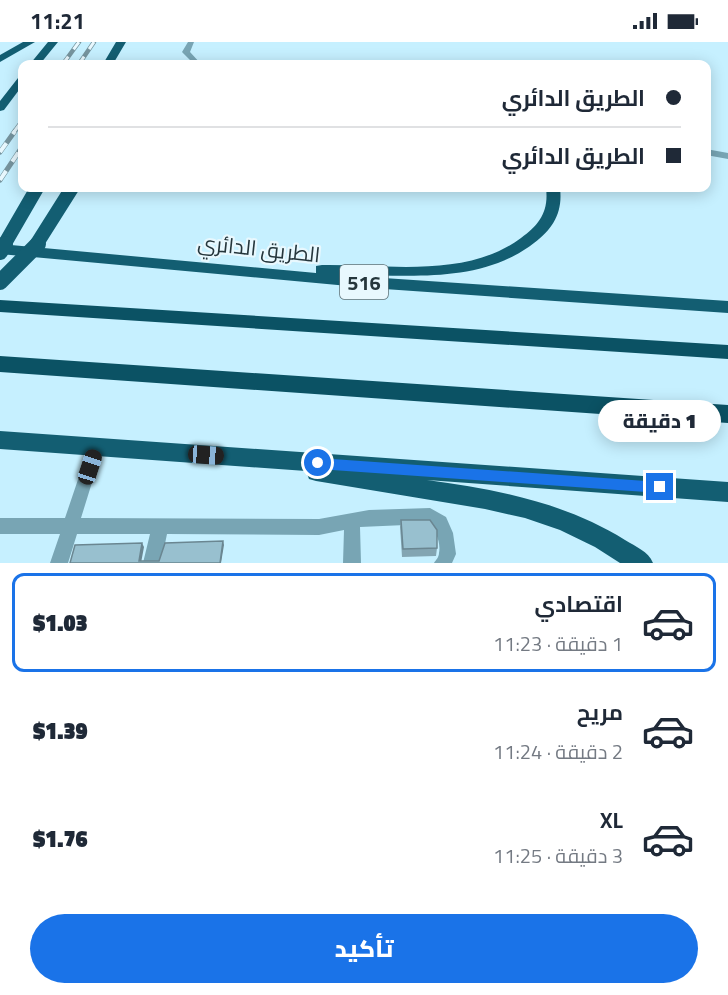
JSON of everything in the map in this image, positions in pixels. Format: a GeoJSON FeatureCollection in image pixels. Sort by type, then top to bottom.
{"type":"FeatureCollection","features":[{"type":"Feature","properties":{"kind":"highway"},"geometry":{"type":"LineString","coordinates":[[0,59],[30,42]]}},
{"type":"Feature","properties":{"kind":"highway"},"geometry":{"type":"LineString","coordinates":[[38,60],[54,42]]}},
{"type":"Feature","properties":{"kind":"highway"},"geometry":{"type":"LineString","coordinates":[[110,60],[121,42]]}},
{"type":"Feature","properties":{"kind":"highway"},"geometry":{"type":"LineString","coordinates":[[0,108],[18,85]]}},
{"type":"Feature","properties":{"kind":"highway"},"geometry":{"type":"LineString","coordinates":[[0,250],[35,192]]}},
{"type":"Feature","properties":{"kind":"highway"},"geometry":{"type":"LineString","coordinates":[[0,282],[42,239],[70,192]]}},
{"type":"Feature","properties":{"kind":"highway"},"geometry":{"type":"LineString","coordinates":[[281,275],[338,269],[435,270],[489,261],[520,248],[542,230],[553,210],[553,192]]}},
{"type":"Feature","properties":{"kind":"highway","name":"الطريق الدائري"},"geometry":{"type":"LineString","coordinates":[[0,250],[462,290],[728,307]]}},
{"type":"Feature","properties":{"kind":"highway","name":"516"},"geometry":{"type":"LineString","coordinates":[[0,306],[728,352]]}},
{"type":"Feature","properties":{"kind":"highway"},"geometry":{"type":"LineString","coordinates":[[0,364],[728,414]]}},
{"type":"Feature","properties":{"kind":"highway"},"geometry":{"type":"LineString","coordinates":[[0,440],[728,492]]}},
{"type":"Feature","properties":{"kind":"highway"},"geometry":{"type":"LineString","coordinates":[[272,460],[365,482],[522,505],[580,527],[641,563]]}},
{"type":"Feature","properties":{"kind":"street"},"geometry":{"type":"LineString","coordinates":[[711,153],[728,156]]}},
{"type":"Feature","properties":{"kind":"lane"},"geometry":{"type":"LineString","coordinates":[[191,42],[186,52],[194,60]]}},
{"type":"Feature","properties":{"kind":"lane"},"geometry":{"type":"LineString","coordinates":[[59,563],[96,447]]}},
{"type":"Feature","properties":{"kind":"lane"},"geometry":{"type":"LineString","coordinates":[[0,526],[319,527],[378,517],[430,516],[443,527],[448,554],[443,563]]}},
{"type":"Feature","properties":{"kind":"lane"},"geometry":{"type":"LineString","coordinates":[[352,521],[352,563]]}},
{"type":"Feature","properties":{"kind":"lane"},"geometry":{"type":"LineString","coordinates":[[152,563],[160,527]]}},
{"type":"Feature","properties":{"kind":"building"},"geometry":{"type":"Polygon","coordinates":[[[401,520],[430,520],[437,530],[437,548],[403,549],[401,520]]]}},
{"type":"Feature","properties":{"kind":"building"},"geometry":{"type":"Polygon","coordinates":[[[223,541],[220,563],[70,563],[75,545],[142,543],[139,561],[159,561],[165,543],[223,541]]]}},
{"type":"Feature","properties":{"kind":"railway"},"geometry":{"type":"LineString","coordinates":[[66,60],[79,42]]}},
{"type":"Feature","properties":{"kind":"railway"},"geometry":{"type":"LineString","coordinates":[[82,60],[94,42]]}},
{"type":"Feature","properties":{"kind":"railway"},"geometry":{"type":"LineString","coordinates":[[14,132],[18,126]]}},
{"type":"Feature","properties":{"kind":"railway"},"geometry":{"type":"LineString","coordinates":[[0,152],[15,131]]}},
{"type":"Feature","properties":{"kind":"railway"},"geometry":{"type":"LineString","coordinates":[[0,180],[18,153]]}},
{"type":"Feature","properties":{"kind":"route"},"geometry":{"type":"LineString","coordinates":[[318,463],[660,487]]}}]}
